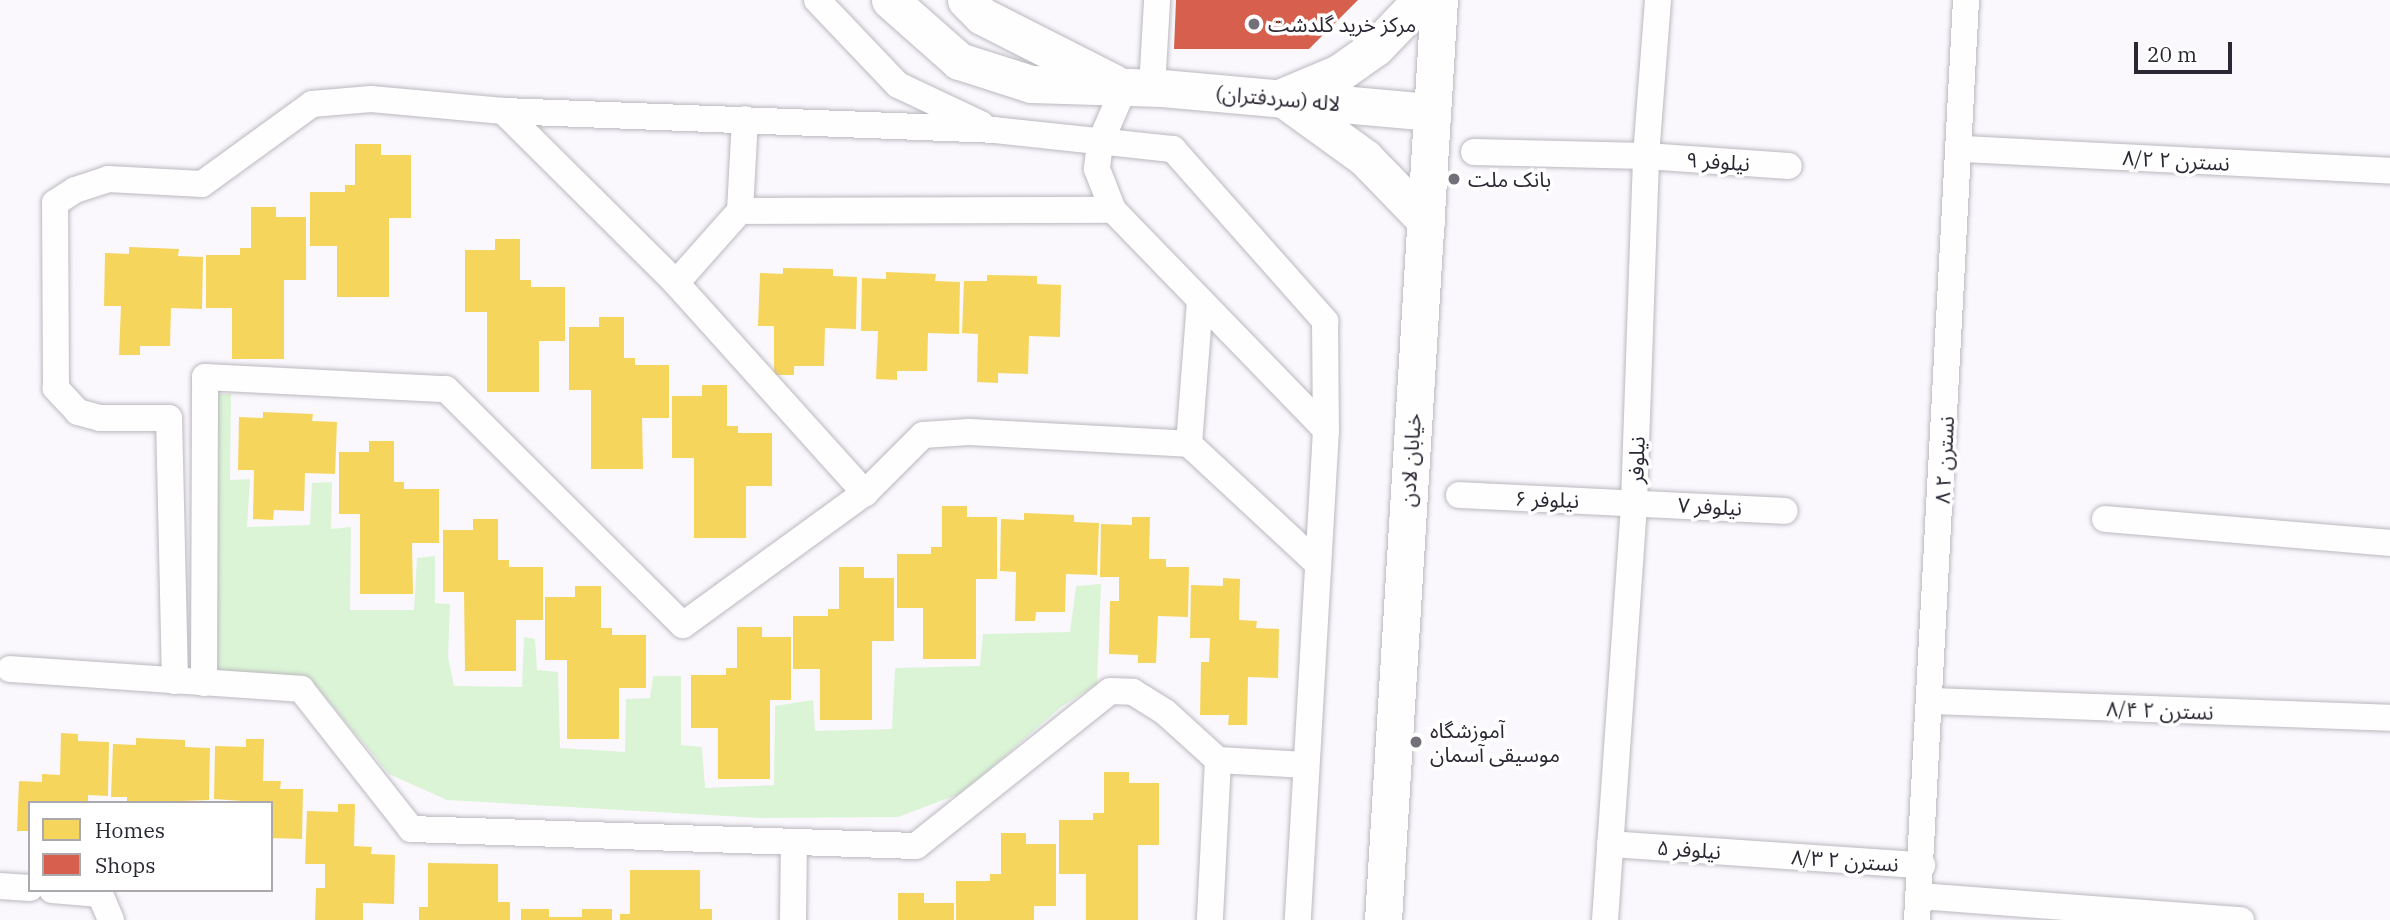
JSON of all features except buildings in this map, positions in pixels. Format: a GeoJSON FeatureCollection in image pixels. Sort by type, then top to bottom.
{"type":"FeatureCollection","features":[{"type":"Feature","properties":{"kind":"street"},"geometry":{"type":"LineString","coordinates":[[817,0],[898,85],[993,130]]}},
{"type":"Feature","properties":{"kind":"street","name":"لاله (سردفتران)"},"geometry":{"type":"LineString","coordinates":[[890,0],[959,61],[1031,84],[1146,88],[1432,112]]}},
{"type":"Feature","properties":{"kind":"street","name":"لاله (سردفتران)"},"geometry":{"type":"LineString","coordinates":[[966,0],[982,16],[1146,88]]}},
{"type":"Feature","properties":{"kind":"street"},"geometry":{"type":"LineString","coordinates":[[1146,88],[1157,0]]}},
{"type":"Feature","properties":{"kind":"street"},"geometry":{"type":"LineString","coordinates":[[1166,0],[1146,88],[1100,143],[1097,169],[1113,210],[1326,430]]}},
{"type":"Feature","properties":{"kind":"street"},"geometry":{"type":"LineString","coordinates":[[1281,98],[1339,73],[1376,47],[1422,0]]}},
{"type":"Feature","properties":{"kind":"street","name":"خیابان لادن"},"geometry":{"type":"LineString","coordinates":[[1383,920],[1438,0]]}},
{"type":"Feature","properties":{"kind":"street","name":"نیلوفر"},"geometry":{"type":"LineString","coordinates":[[1605,920],[1634,502],[1646,156],[1658,0]]}},
{"type":"Feature","properties":{"kind":"street","name":"۸ نسترن ۲"},"geometry":{"type":"LineString","coordinates":[[1918,908],[1962,149],[1966,0]]}},
{"type":"Feature","properties":{"kind":"street"},"geometry":{"type":"LineString","coordinates":[[1281,98],[1365,158],[1426,221]]}},
{"type":"Feature","properties":{"kind":"street"},"geometry":{"type":"LineString","coordinates":[[175,681],[169,418],[100,418],[78,412],[56,388],[55,203],[75,190],[108,180],[202,184],[312,104],[371,99],[503,111],[993,130],[1173,149],[1325,321],[1326,430],[1297,920]]}},
{"type":"Feature","properties":{"kind":"street"},"geometry":{"type":"LineString","coordinates":[[503,111],[676,283],[865,493]]}},
{"type":"Feature","properties":{"kind":"street"},"geometry":{"type":"LineString","coordinates":[[676,283],[740,211],[745,119]]}},
{"type":"Feature","properties":{"kind":"street","name":"۸/۲ نسترن ۲"},"geometry":{"type":"LineString","coordinates":[[1962,149],[2390,171]]}},
{"type":"Feature","properties":{"kind":"street","name":"۹ نیلوفر"},"geometry":{"type":"LineString","coordinates":[[1474,152],[1542,156],[1646,156],[1789,166]]}},
{"type":"Feature","properties":{"kind":"street"},"geometry":{"type":"LineString","coordinates":[[740,211],[1113,210]]}},
{"type":"Feature","properties":{"kind":"street"},"geometry":{"type":"LineString","coordinates":[[1189,444],[1200,300]]}},
{"type":"Feature","properties":{"kind":"street"},"geometry":{"type":"LineString","coordinates":[[204,683],[205,377],[446,389],[683,625],[865,493],[923,435],[969,432],[1189,444],[1318,564]]}},
{"type":"Feature","properties":{"kind":"street","name":"۶ نیلوفر"},"geometry":{"type":"LineString","coordinates":[[1459,495],[1634,502]]}},
{"type":"Feature","properties":{"kind":"street","name":"۷ نیلوفر"},"geometry":{"type":"LineString","coordinates":[[1634,502],[1785,510]]}},
{"type":"Feature","properties":{"kind":"street"},"geometry":{"type":"LineString","coordinates":[[2105,519],[2390,543]]}},
{"type":"Feature","properties":{"kind":"street"},"geometry":{"type":"LineString","coordinates":[[10,669],[301,689],[411,829],[916,846],[1110,691],[1133,692],[1165,712],[1218,760],[1306,765]]}},
{"type":"Feature","properties":{"kind":"street","name":"۸/۴ نسترن ۲"},"geometry":{"type":"LineString","coordinates":[[1931,701],[2390,718]]}},
{"type":"Feature","properties":{"kind":"street"},"geometry":{"type":"LineString","coordinates":[[1208,918],[1218,760]]}},
{"type":"Feature","properties":{"kind":"street"},"geometry":{"type":"LineString","coordinates":[[793,920],[794,842]]}},
{"type":"Feature","properties":{"kind":"street","name":"۵ نیلوفر"},"geometry":{"type":"LineString","coordinates":[[1610,844],[1769,854]]}},
{"type":"Feature","properties":{"kind":"street","name":"۸/۳ نسترن ۲"},"geometry":{"type":"LineString","coordinates":[[1769,854],[1922,865]]}},
{"type":"Feature","properties":{"kind":"street"},"geometry":{"type":"LineString","coordinates":[[0,886],[28,888]]}},
{"type":"Feature","properties":{"kind":"street"},"geometry":{"type":"LineString","coordinates":[[76,892],[100,894],[111,920]]}},
{"type":"Feature","properties":{"kind":"street"},"geometry":{"type":"LineString","coordinates":[[1918,908],[2241,920]]}},
{"type":"Feature","properties":{"kind":"green space"},"geometry":{"type":"Polygon","coordinates":[[[214,394],[231,394],[230,480],[250,479],[247,527],[310,525],[312,483],[332,482],[331,529],[351,527],[350,610],[414,610],[417,558],[435,556],[435,603],[450,604],[448,657],[454,686],[522,687],[524,637],[535,639],[537,670],[558,672],[560,748],[625,752],[626,699],[650,698],[653,676],[681,676],[681,745],[702,747],[705,788],[774,785],[775,706],[813,700],[815,731],[892,729],[895,668],[980,666],[983,634],[1070,632],[1076,586],[1101,584],[1097,684],[1061,707],[962,793],[898,817],[761,818],[447,800],[389,774],[310,678],[211,674],[214,394]]]}},
{"type":"Feature","properties":{"kind":"place","name":"مرکز خرید گلدشت"},"geometry":{"type":"Point","coordinates":[1254,24]}},
{"type":"Feature","properties":{"kind":"place","name":"بانک ملت"},"geometry":{"type":"Point","coordinates":[1454,179]}},
{"type":"Feature","properties":{"kind":"place","name":"آموزشگاه موسیقی آسمان"},"geometry":{"type":"Point","coordinates":[1416,742]}}]}
